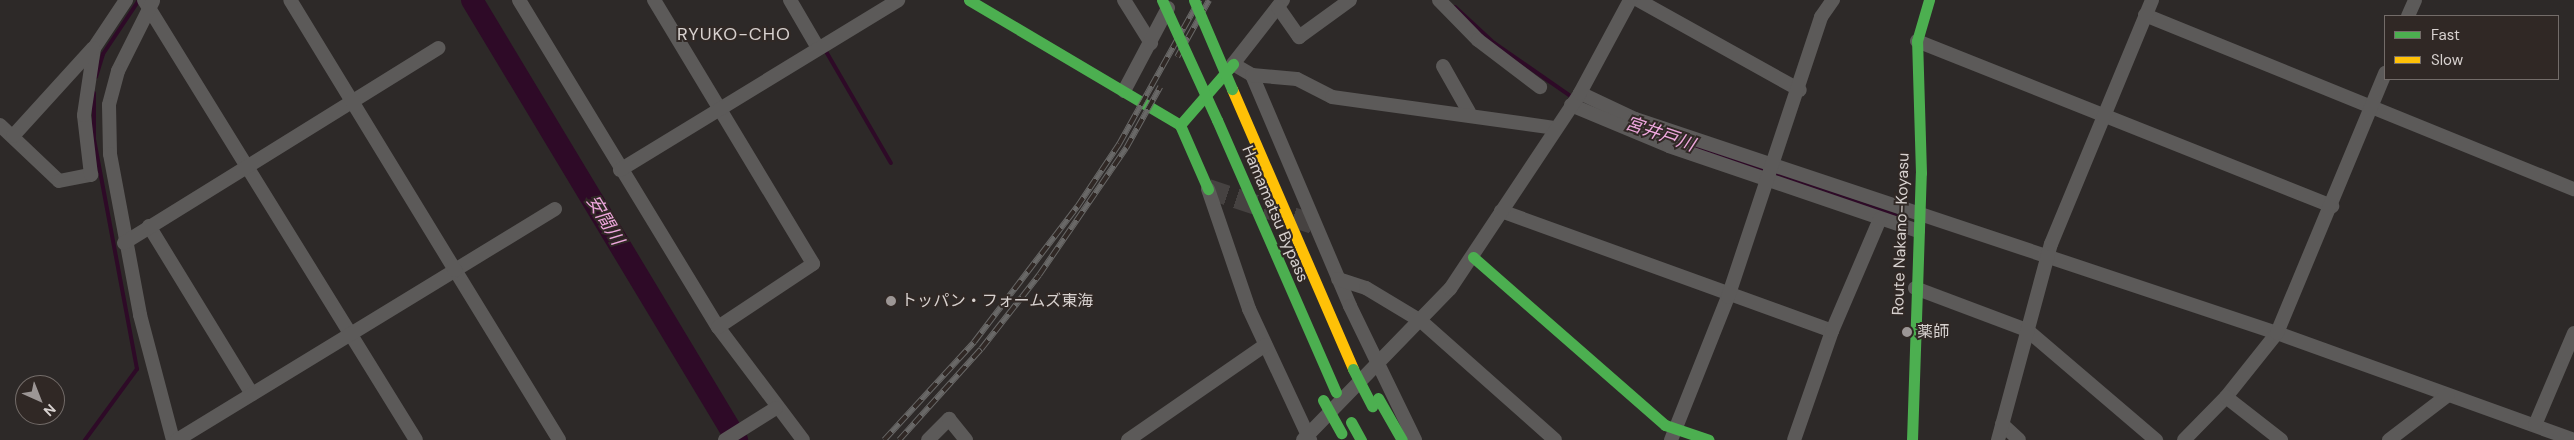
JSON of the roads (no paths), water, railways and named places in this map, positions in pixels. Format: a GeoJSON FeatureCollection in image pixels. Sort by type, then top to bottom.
{"type":"FeatureCollection","features":[{"type":"Feature","properties":{"kind":"main road"},"geometry":{"type":"LineString","coordinates":[[969,0],[1180,125],[1208,189]]}},
{"type":"Feature","properties":{"kind":"main road","name":"Hamamatsu Bypass"},"geometry":{"type":"LineString","coordinates":[[1162,0],[1217,120],[1312,346],[1361,440]]}},
{"type":"Feature","properties":{"kind":"main road","name":"Hamamatsu Bypass"},"geometry":{"type":"LineString","coordinates":[[1194,0],[1334,334],[1356,367],[1375,402]]}},
{"type":"Feature","properties":{"kind":"main road","name":"Route Nakano-Koyasu"},"geometry":{"type":"LineString","coordinates":[[1912,440],[1915,288],[1920,216],[1917,41],[1930,0]]}},
{"type":"Feature","properties":{"kind":"main road"},"geometry":{"type":"LineString","coordinates":[[1180,125],[1233,64]]}},
{"type":"Feature","properties":{"kind":"main road"},"geometry":{"type":"LineString","coordinates":[[1473,257],[1673,435],[1709,440]]}},
{"type":"Feature","properties":{"kind":"main road"},"geometry":{"type":"LineString","coordinates":[[1312,346],[1323,400],[1343,436]]}},
{"type":"Feature","properties":{"kind":"main road"},"geometry":{"type":"LineString","coordinates":[[1375,402],[1390,440]]}},
{"type":"Feature","properties":{"kind":"main road"},"geometry":{"type":"LineString","coordinates":[[1375,402],[1402,440]]}},
{"type":"Feature","properties":{"kind":"street"},"geometry":{"type":"LineString","coordinates":[[14,136],[94,48],[126,0]]}},
{"type":"Feature","properties":{"kind":"street"},"geometry":{"type":"LineString","coordinates":[[290,0],[559,440]]}},
{"type":"Feature","properties":{"kind":"street"},"geometry":{"type":"LineString","coordinates":[[519,0],[620,170],[718,327],[776,408],[803,440]]}},
{"type":"Feature","properties":{"kind":"street"},"geometry":{"type":"LineString","coordinates":[[654,0],[814,264],[718,327]]}},
{"type":"Feature","properties":{"kind":"street"},"geometry":{"type":"LineString","coordinates":[[790,0],[822,46]]}},
{"type":"Feature","properties":{"kind":"street"},"geometry":{"type":"LineString","coordinates":[[620,170],[898,0]]}},
{"type":"Feature","properties":{"kind":"street"},"geometry":{"type":"LineString","coordinates":[[1124,0],[1150,43]]}},
{"type":"Feature","properties":{"kind":"street"},"geometry":{"type":"LineString","coordinates":[[1124,91],[1171,0]]}},
{"type":"Feature","properties":{"kind":"street"},"geometry":{"type":"LineString","coordinates":[[1350,0],[1299,38],[1281,4],[1233,64],[1252,74],[1297,79],[1332,97],[1468,112],[1556,128]]}},
{"type":"Feature","properties":{"kind":"street"},"geometry":{"type":"LineString","coordinates":[[1439,0],[1478,40],[1540,87]]}},
{"type":"Feature","properties":{"kind":"street"},"geometry":{"type":"LineString","coordinates":[[1208,189],[1265,345],[1307,438],[1421,321],[1473,257],[1575,99],[1630,0]]}},
{"type":"Feature","properties":{"kind":"street"},"geometry":{"type":"LineString","coordinates":[[1638,0],[1800,90]]}},
{"type":"Feature","properties":{"kind":"street"},"geometry":{"type":"LineString","coordinates":[[1673,435],[1728,297],[1800,90],[1821,17],[1832,0]]}},
{"type":"Feature","properties":{"kind":"street"},"geometry":{"type":"LineString","coordinates":[[1998,440],[2048,257],[2152,0]]}},
{"type":"Feature","properties":{"kind":"street"},"geometry":{"type":"LineString","coordinates":[[2408,15],[2415,0]]}},
{"type":"Feature","properties":{"kind":"street"},"geometry":{"type":"LineString","coordinates":[[148,3],[416,440]]}},
{"type":"Feature","properties":{"kind":"street"},"geometry":{"type":"LineString","coordinates":[[148,3],[128,46],[110,105],[110,154],[124,243],[173,440]]}},
{"type":"Feature","properties":{"kind":"street"},"geometry":{"type":"LineString","coordinates":[[2145,15],[2372,105],[2574,189]]}},
{"type":"Feature","properties":{"kind":"street"},"geometry":{"type":"LineString","coordinates":[[1917,41],[2105,114],[2332,206]]}},
{"type":"Feature","properties":{"kind":"street"},"geometry":{"type":"LineString","coordinates":[[0,125],[14,136],[59,181],[91,175],[84,115],[94,48]]}},
{"type":"Feature","properties":{"kind":"street"},"geometry":{"type":"LineString","coordinates":[[124,243],[247,164],[439,48]]}},
{"type":"Feature","properties":{"kind":"street"},"geometry":{"type":"LineString","coordinates":[[1443,66],[1468,112]]}},
{"type":"Feature","properties":{"kind":"street"},"geometry":{"type":"LineString","coordinates":[[1252,74],[1338,279],[1377,366],[1415,440]]}},
{"type":"Feature","properties":{"kind":"street"},"geometry":{"type":"LineString","coordinates":[[2184,440],[2226,397],[2277,333],[2332,206],[2384,75]]}},
{"type":"Feature","properties":{"kind":"street"},"geometry":{"type":"LineString","coordinates":[[1575,99],[1635,119],[1770,172],[1880,219],[1918,231]]}},
{"type":"Feature","properties":{"kind":"street"},"geometry":{"type":"LineString","coordinates":[[1770,172],[1920,216],[2277,333],[2574,440]]}},
{"type":"Feature","properties":{"kind":"street"},"geometry":{"type":"LineString","coordinates":[[177,440],[555,209]]}},
{"type":"Feature","properties":{"kind":"street"},"geometry":{"type":"LineString","coordinates":[[1501,211],[1728,297],[1832,331]]}},
{"type":"Feature","properties":{"kind":"street"},"geometry":{"type":"LineString","coordinates":[[1794,440],[1832,331],[1880,219]]}},
{"type":"Feature","properties":{"kind":"street"},"geometry":{"type":"LineString","coordinates":[[149,226],[252,394]]}},
{"type":"Feature","properties":{"kind":"street"},"geometry":{"type":"LineString","coordinates":[[1338,279],[1366,288],[1421,321],[1555,440]]}},
{"type":"Feature","properties":{"kind":"street"},"geometry":{"type":"LineString","coordinates":[[1915,288],[2027,330],[2156,440]]}},
{"type":"Feature","properties":{"kind":"street"},"geometry":{"type":"LineString","coordinates":[[2535,425],[2574,333]]}},
{"type":"Feature","properties":{"kind":"street"},"geometry":{"type":"LineString","coordinates":[[1128,440],[1265,345]]}},
{"type":"Feature","properties":{"kind":"street"},"geometry":{"type":"LineString","coordinates":[[2389,440],[2448,395]]}},
{"type":"Feature","properties":{"kind":"street"},"geometry":{"type":"LineString","coordinates":[[2226,397],[2280,440]]}},
{"type":"Feature","properties":{"kind":"street"},"geometry":{"type":"LineString","coordinates":[[725,440],[776,408]]}},
{"type":"Feature","properties":{"kind":"street"},"geometry":{"type":"LineString","coordinates":[[928,440],[949,419],[966,440]]}},
{"type":"Feature","properties":{"kind":"street"},"geometry":{"type":"LineString","coordinates":[[2002,424],[2019,440]]}},
{"type":"Feature","properties":{"kind":"waterway"},"geometry":{"type":"LineString","coordinates":[[96,77],[103,54],[139,0]]}},
{"type":"Feature","properties":{"kind":"waterway","name":"安間川"},"geometry":{"type":"LineString","coordinates":[[472,0],[737,440]]}},
{"type":"Feature","properties":{"kind":"waterway","name":"宮井戸川"},"geometry":{"type":"LineString","coordinates":[[1455,7],[1494,43],[1572,97]]}},
{"type":"Feature","properties":{"kind":"waterway"},"geometry":{"type":"LineString","coordinates":[[824,48],[891,163]]}},
{"type":"Feature","properties":{"kind":"waterway"},"geometry":{"type":"LineString","coordinates":[[85,440],[137,369],[94,140],[94,93]]}},
{"type":"Feature","properties":{"kind":"waterway","name":"宮井戸川"},"geometry":{"type":"LineString","coordinates":[[1676,140],[1766,171]]}},
{"type":"Feature","properties":{"kind":"waterway","name":"宮井戸川"},"geometry":{"type":"LineString","coordinates":[[1772,173],[1900,217]]}},
{"type":"Feature","properties":{"kind":"tunnel"},"geometry":{"type":"LineString","coordinates":[[1208,189],[1316,225]]}},
{"type":"Feature","properties":{"kind":"railway"},"geometry":{"type":"LineString","coordinates":[[884,440],[974,342],[1077,207],[1119,144],[1199,0]]}},
{"type":"Feature","properties":{"kind":"railway"},"geometry":{"type":"LineString","coordinates":[[1177,57],[1209,0]]}},
{"type":"Feature","properties":{"kind":"railway"},"geometry":{"type":"LineString","coordinates":[[899,440],[981,349],[1039,275],[1126,148],[1160,87]]}},
{"type":"Feature","properties":{"kind":"place","name":"トッパン・フォームズ東海"},"geometry":{"type":"Point","coordinates":[891,301]}},
{"type":"Feature","properties":{"kind":"place","name":"薬師"},"geometry":{"type":"Point","coordinates":[1907,332]}},
{"type":"Feature","properties":{"kind":"district","name":"RYUKO-CHO"},"geometry":{"type":"Point","coordinates":[734,34]}}]}
